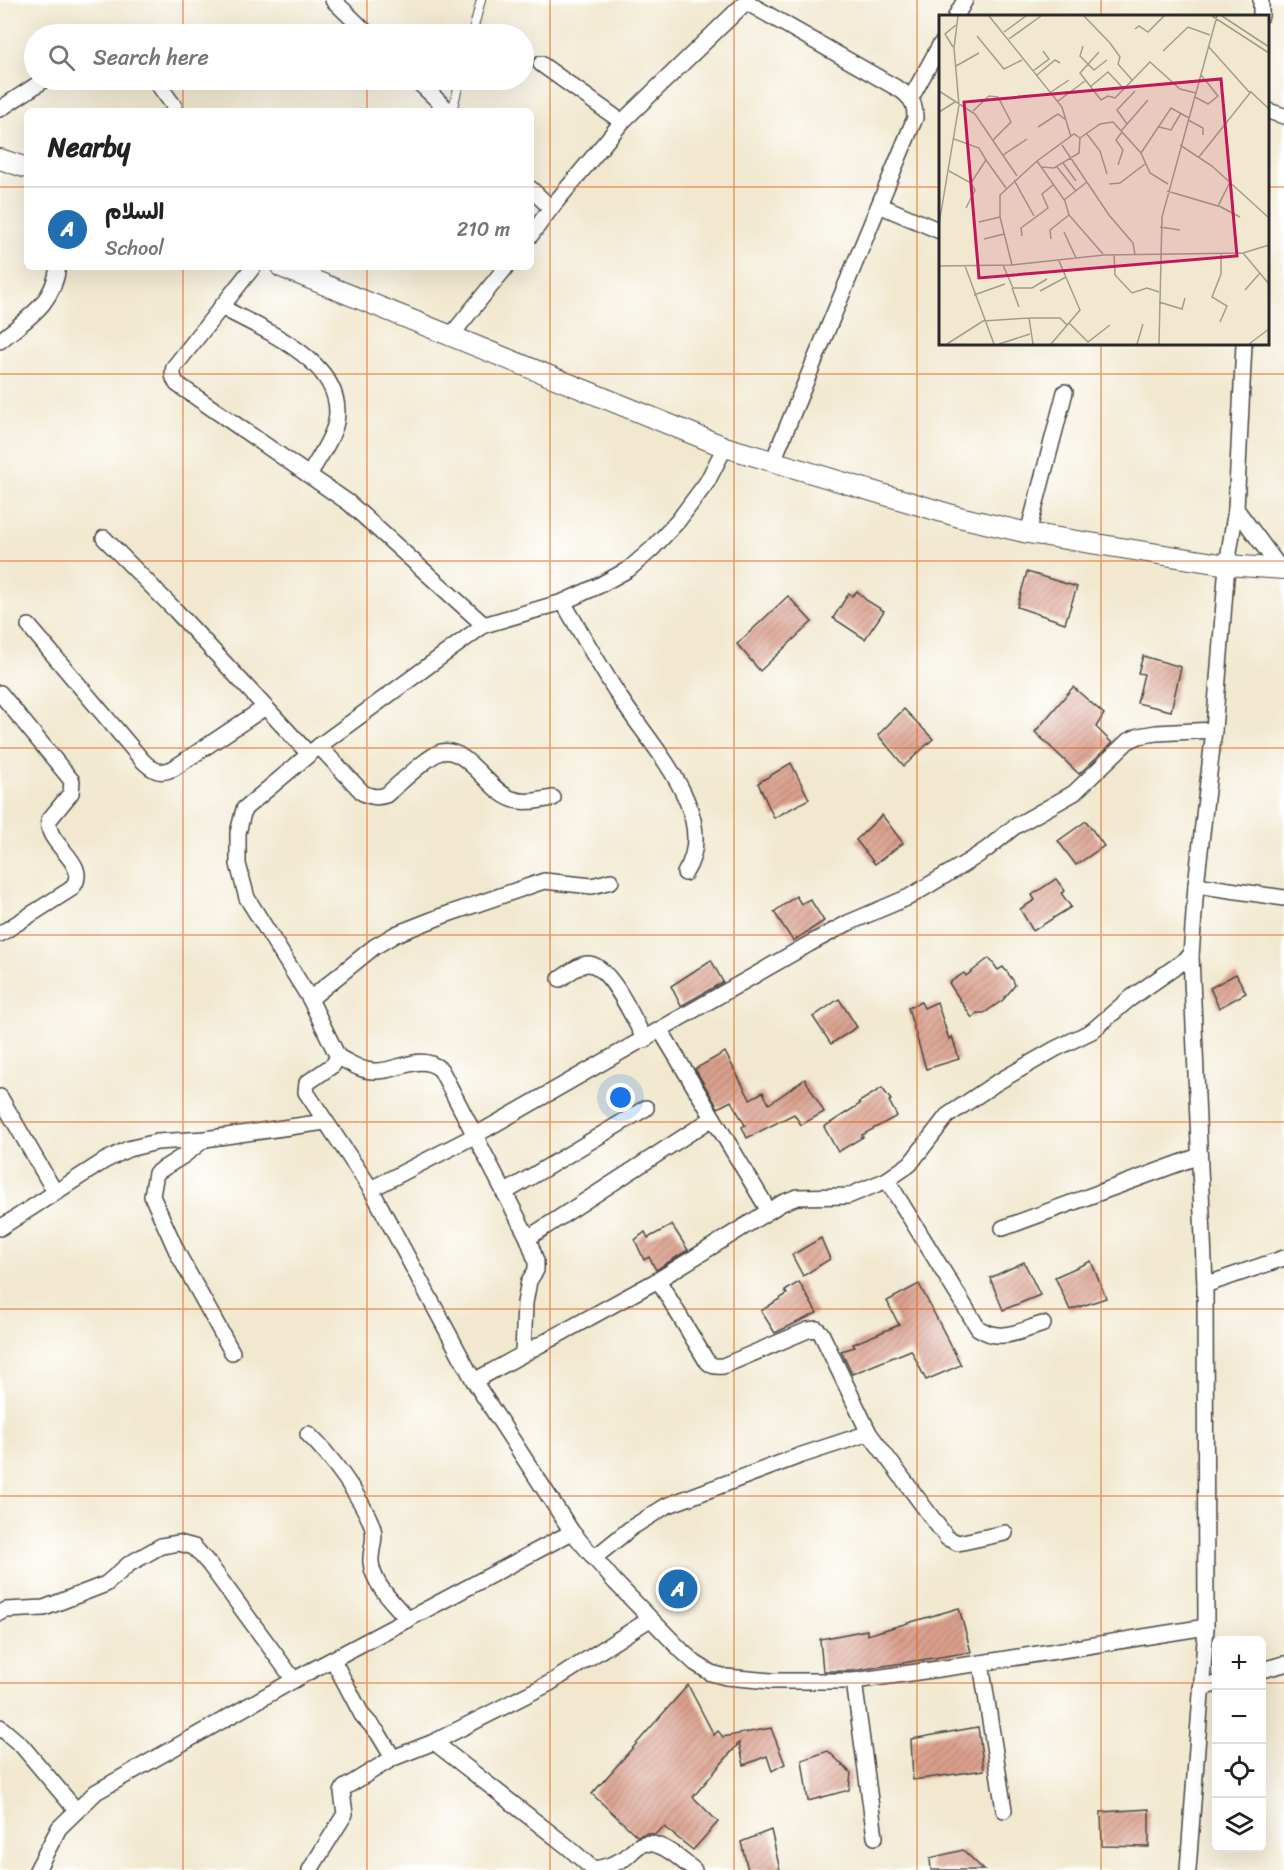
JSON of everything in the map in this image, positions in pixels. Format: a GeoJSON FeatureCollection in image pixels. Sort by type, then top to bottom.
{"type":"FeatureCollection","features":[{"type":"Feature","properties":{"kind":"street"},"geometry":{"type":"LineString","coordinates":[[333,0],[358,24]]}},
{"type":"Feature","properties":{"kind":"street"},"geometry":{"type":"LineString","coordinates":[[957,15],[965,0]]}},
{"type":"Feature","properties":{"kind":"street"},"geometry":{"type":"LineString","coordinates":[[534,231],[622,122],[747,1],[911,98],[915,106],[915,118],[773,461]]}},
{"type":"Feature","properties":{"kind":"street"},"geometry":{"type":"LineString","coordinates":[[911,98],[939,47]]}},
{"type":"Feature","properties":{"kind":"street"},"geometry":{"type":"LineString","coordinates":[[540,64],[622,122]]}},
{"type":"Feature","properties":{"kind":"street"},"geometry":{"type":"LineString","coordinates":[[0,109],[29,90]]}},
{"type":"Feature","properties":{"kind":"street"},"geometry":{"type":"LineString","coordinates":[[162,90],[174,108]]}},
{"type":"Feature","properties":{"kind":"street"},"geometry":{"type":"LineString","coordinates":[[427,90],[448,108]]}},
{"type":"Feature","properties":{"kind":"street"},"geometry":{"type":"LineString","coordinates":[[1269,111],[1284,116]]}},
{"type":"Feature","properties":{"kind":"street"},"geometry":{"type":"LineString","coordinates":[[0,159],[24,167]]}},
{"type":"Feature","properties":{"kind":"street"},"geometry":{"type":"LineString","coordinates":[[534,192],[551,208]]}},
{"type":"Feature","properties":{"kind":"street"},"geometry":{"type":"LineString","coordinates":[[879,205],[939,231]]}},
{"type":"Feature","properties":{"kind":"street"},"geometry":{"type":"LineString","coordinates":[[0,341],[44,303],[56,283],[58,270]]}},
{"type":"Feature","properties":{"kind":"street"},"geometry":{"type":"LineString","coordinates":[[251,270],[174,367],[172,374],[177,384],[348,503],[484,625]]}},
{"type":"Feature","properties":{"kind":"street"},"geometry":{"type":"LineString","coordinates":[[288,270],[725,447],[959,517],[1028,533],[1227,565],[1282,569]]}},
{"type":"Feature","properties":{"kind":"street"},"geometry":{"type":"LineString","coordinates":[[450,337],[504,270]]}},
{"type":"Feature","properties":{"kind":"street"},"geometry":{"type":"LineString","coordinates":[[221,307],[307,355],[335,393],[337,411],[335,425],[309,475]]}},
{"type":"Feature","properties":{"kind":"street"},"geometry":{"type":"LineString","coordinates":[[1188,1870],[1206,1627],[1205,1285],[1191,956],[1196,885],[1214,730],[1227,565],[1236,509],[1245,345]]}},
{"type":"Feature","properties":{"kind":"street"},"geometry":{"type":"LineString","coordinates":[[1028,533],[1065,392]]}},
{"type":"Feature","properties":{"kind":"street"},"geometry":{"type":"LineString","coordinates":[[523,1354],[525,1303],[529,1281],[536,1270],[536,1261],[528,1238],[441,1070],[424,1061],[371,1072],[338,1057],[310,999],[247,898],[238,864],[238,833],[244,809],[314,750],[484,625],[563,602],[629,569],[652,549],[678,520],[707,482],[725,447]]}},
{"type":"Feature","properties":{"kind":"street"},"geometry":{"type":"LineString","coordinates":[[1236,509],[1282,569]]}},
{"type":"Feature","properties":{"kind":"street"},"geometry":{"type":"LineString","coordinates":[[104,538],[176,611],[264,708],[363,793],[378,798],[386,795],[434,755],[447,752],[466,760],[502,795],[508,798],[529,801],[553,798]]}},
{"type":"Feature","properties":{"kind":"street"},"geometry":{"type":"LineString","coordinates":[[563,602],[620,697],[668,767],[690,809],[695,846],[692,861],[685,873]]}},
{"type":"Feature","properties":{"kind":"street"},"geometry":{"type":"LineString","coordinates":[[29,626],[142,760],[159,772],[174,768],[264,708]]}},
{"type":"Feature","properties":{"kind":"street"},"geometry":{"type":"LineString","coordinates":[[0,934],[71,889],[78,879],[78,872],[48,825],[49,820],[71,794],[72,781],[3,703]]}},
{"type":"Feature","properties":{"kind":"street"},"geometry":{"type":"LineString","coordinates":[[371,1189],[474,1136],[661,1031],[809,944],[848,923],[909,897],[987,849],[1023,821],[1074,793],[1128,741],[1156,733],[1214,730]]}},
{"type":"Feature","properties":{"kind":"street"},"geometry":{"type":"LineString","coordinates":[[310,999],[374,947],[396,934],[544,881],[592,886],[611,881]]}},
{"type":"Feature","properties":{"kind":"street"},"geometry":{"type":"LineString","coordinates":[[1196,885],[1284,898]]}},
{"type":"Feature","properties":{"kind":"street"},"geometry":{"type":"LineString","coordinates":[[474,1381],[658,1280],[769,1210],[797,1197],[848,1196],[887,1180],[910,1164],[947,1116],[996,1083],[1092,1031],[1128,1000],[1191,956]]}},
{"type":"Feature","properties":{"kind":"street"},"geometry":{"type":"LineString","coordinates":[[560,979],[584,965],[597,966],[615,987],[645,1040]]}},
{"type":"Feature","properties":{"kind":"street"},"geometry":{"type":"LineString","coordinates":[[661,1031],[769,1210]]}},
{"type":"Feature","properties":{"kind":"street"},"geometry":{"type":"LineString","coordinates":[[338,1057],[337,1062],[306,1083],[306,1092],[371,1189],[474,1381],[572,1532],[650,1618],[695,1663],[711,1673],[726,1677],[771,1681],[854,1681],[1206,1627]]}},
{"type":"Feature","properties":{"kind":"street"},"geometry":{"type":"LineString","coordinates":[[0,1097],[55,1192]]}},
{"type":"Feature","properties":{"kind":"street"},"geometry":{"type":"LineString","coordinates":[[504,1193],[646,1108]]}},
{"type":"Feature","properties":{"kind":"street"},"geometry":{"type":"LineString","coordinates":[[528,1238],[713,1118]]}},
{"type":"Feature","properties":{"kind":"street"},"geometry":{"type":"LineString","coordinates":[[0,1228],[104,1161],[128,1149],[157,1142],[205,1139],[325,1122]]}},
{"type":"Feature","properties":{"kind":"street"},"geometry":{"type":"LineString","coordinates":[[205,1139],[156,1173],[152,1196],[178,1254],[232,1352]]}},
{"type":"Feature","properties":{"kind":"street"},"geometry":{"type":"LineString","coordinates":[[1004,1228],[1199,1156]]}},
{"type":"Feature","properties":{"kind":"street"},"geometry":{"type":"LineString","coordinates":[[887,1180],[978,1328],[988,1335],[998,1337],[1043,1324]]}},
{"type":"Feature","properties":{"kind":"street"},"geometry":{"type":"LineString","coordinates":[[1205,1285],[1284,1258]]}},
{"type":"Feature","properties":{"kind":"street"},"geometry":{"type":"LineString","coordinates":[[658,1280],[705,1360],[716,1367],[808,1330],[817,1329],[869,1433],[950,1541],[958,1543],[1005,1533]]}},
{"type":"Feature","properties":{"kind":"street"},"geometry":{"type":"LineString","coordinates":[[594,1558],[630,1528],[666,1506],[869,1433]]}},
{"type":"Feature","properties":{"kind":"street"},"geometry":{"type":"LineString","coordinates":[[308,1434],[330,1458],[368,1519],[374,1534],[370,1560],[374,1575],[408,1620]]}},
{"type":"Feature","properties":{"kind":"street"},"geometry":{"type":"LineString","coordinates":[[37,1870],[59,1828],[96,1792],[294,1680],[572,1532]]}},
{"type":"Feature","properties":{"kind":"street"},"geometry":{"type":"LineString","coordinates":[[0,1613],[6,1610],[44,1608],[106,1584],[146,1553],[161,1546],[179,1543],[194,1547],[209,1564],[294,1680]]}},
{"type":"Feature","properties":{"kind":"street"},"geometry":{"type":"LineString","coordinates":[[310,1870],[345,1814],[342,1792],[344,1788],[393,1758],[434,1742],[550,1683],[650,1618]]}},
{"type":"Feature","properties":{"kind":"street"},"geometry":{"type":"LineString","coordinates":[[333,1660],[362,1715],[378,1733],[393,1758]]}},
{"type":"Feature","properties":{"kind":"street"},"geometry":{"type":"LineString","coordinates":[[981,1663],[1004,1810]]}},
{"type":"Feature","properties":{"kind":"street"},"geometry":{"type":"LineString","coordinates":[[1266,1669],[1284,1664]]}},
{"type":"Feature","properties":{"kind":"street"},"geometry":{"type":"LineString","coordinates":[[854,1681],[875,1837]]}},
{"type":"Feature","properties":{"kind":"street"},"geometry":{"type":"LineString","coordinates":[[1201,1688],[1212,1685]]}},
{"type":"Feature","properties":{"kind":"street"},"geometry":{"type":"LineString","coordinates":[[0,1727],[22,1746],[76,1810]]}},
{"type":"Feature","properties":{"kind":"street"},"geometry":{"type":"LineString","coordinates":[[434,1742],[593,1869],[625,1858],[636,1847],[645,1843],[666,1849],[694,1870]]}},
{"type":"Feature","properties":{"kind":"lane"},"geometry":{"type":"LineString","coordinates":[[475,24],[481,0]]}},
{"type":"Feature","properties":{"kind":"lane"},"geometry":{"type":"LineString","coordinates":[[452,108],[457,90]]}},
{"type":"Feature","properties":{"kind":"building"},"geometry":{"type":"Polygon","coordinates":[[[1027,572],[1077,587],[1065,623],[1017,607],[1027,572]]]}},
{"type":"Feature","properties":{"kind":"building"},"geometry":{"type":"Polygon","coordinates":[[[857,591],[866,600],[884,611],[865,639],[833,618],[849,593],[852,596],[857,591]]]}},
{"type":"Feature","properties":{"kind":"building"},"geometry":{"type":"Polygon","coordinates":[[[788,596],[812,622],[760,671],[737,644],[788,596]]]}},
{"type":"Feature","properties":{"kind":"building"},"geometry":{"type":"Polygon","coordinates":[[[1143,656],[1181,667],[1171,711],[1137,703],[1144,674],[1138,673],[1143,656]]]}},
{"type":"Feature","properties":{"kind":"building"},"geometry":{"type":"Polygon","coordinates":[[[1073,687],[1104,714],[1096,727],[1112,743],[1079,774],[1035,732],[1073,687]]]}},
{"type":"Feature","properties":{"kind":"building"},"geometry":{"type":"Polygon","coordinates":[[[904,709],[933,739],[904,766],[878,735],[904,709]]]}},
{"type":"Feature","properties":{"kind":"building"},"geometry":{"type":"Polygon","coordinates":[[[791,763],[809,799],[774,818],[758,783],[791,763]]]}},
{"type":"Feature","properties":{"kind":"building"},"geometry":{"type":"Polygon","coordinates":[[[882,815],[903,843],[875,864],[856,840],[882,815]]]}},
{"type":"Feature","properties":{"kind":"building"},"geometry":{"type":"Polygon","coordinates":[[[1086,821],[1104,846],[1076,865],[1058,841],[1086,821]]]}},
{"type":"Feature","properties":{"kind":"building"},"geometry":{"type":"Polygon","coordinates":[[[1056,879],[1065,891],[1061,893],[1071,907],[1033,931],[1020,909],[1035,900],[1032,895],[1056,879]]]}},
{"type":"Feature","properties":{"kind":"building"},"geometry":{"type":"Polygon","coordinates":[[[796,896],[801,904],[810,899],[824,921],[793,941],[774,912],[796,896]]]}},
{"type":"Feature","properties":{"kind":"building"},"geometry":{"type":"Polygon","coordinates":[[[989,958],[998,970],[1003,967],[1015,985],[1003,1000],[984,1013],[977,1013],[972,1018],[949,983],[964,973],[966,976],[989,958]]]}},
{"type":"Feature","properties":{"kind":"building"},"geometry":{"type":"Polygon","coordinates":[[[711,960],[723,982],[681,1006],[671,986],[711,960]]]}},
{"type":"Feature","properties":{"kind":"building"},"geometry":{"type":"Polygon","coordinates":[[[1236,974],[1246,993],[1219,1008],[1210,988],[1236,974]]]}},
{"type":"Feature","properties":{"kind":"building"},"geometry":{"type":"Polygon","coordinates":[[[839,999],[857,1027],[831,1044],[813,1017],[839,999]]]}},
{"type":"Feature","properties":{"kind":"building"},"geometry":{"type":"Polygon","coordinates":[[[921,1002],[924,1008],[937,1002],[949,1039],[952,1036],[959,1059],[926,1069],[908,1008],[921,1002]]]}},
{"type":"Feature","properties":{"kind":"building"},"geometry":{"type":"Polygon","coordinates":[[[725,1052],[750,1099],[763,1092],[769,1104],[805,1079],[824,1112],[801,1125],[794,1114],[747,1138],[742,1127],[745,1125],[731,1101],[718,1108],[695,1069],[725,1052]]]}},
{"type":"Feature","properties":{"kind":"building"},"geometry":{"type":"Polygon","coordinates":[[[882,1088],[891,1100],[889,1101],[897,1116],[862,1135],[863,1137],[838,1152],[824,1127],[882,1088]]]}},
{"type":"Feature","properties":{"kind":"building"},"geometry":{"type":"Polygon","coordinates":[[[672,1225],[688,1250],[656,1270],[649,1257],[644,1260],[635,1240],[645,1232],[648,1238],[672,1225]]]}},
{"type":"Feature","properties":{"kind":"building"},"geometry":{"type":"Polygon","coordinates":[[[821,1238],[830,1259],[803,1276],[792,1255],[821,1238]]]}},
{"type":"Feature","properties":{"kind":"building"},"geometry":{"type":"Polygon","coordinates":[[[1091,1261],[1106,1298],[1070,1310],[1055,1277],[1091,1261]]]}},
{"type":"Feature","properties":{"kind":"building"},"geometry":{"type":"Polygon","coordinates":[[[1024,1262],[1040,1295],[1003,1310],[990,1278],[1024,1262]]]}},
{"type":"Feature","properties":{"kind":"building"},"geometry":{"type":"Polygon","coordinates":[[[799,1282],[817,1313],[775,1333],[761,1311],[787,1294],[785,1291],[799,1282]]]}},
{"type":"Feature","properties":{"kind":"building"},"geometry":{"type":"Polygon","coordinates":[[[919,1284],[961,1365],[926,1380],[911,1350],[852,1374],[841,1351],[855,1347],[853,1344],[899,1325],[887,1301],[919,1284]]]}},
{"type":"Feature","properties":{"kind":"building"},"geometry":{"type":"Polygon","coordinates":[[[959,1608],[971,1652],[853,1671],[823,1671],[820,1639],[867,1630],[867,1635],[959,1608]]]}},
{"type":"Feature","properties":{"kind":"building"},"geometry":{"type":"Polygon","coordinates":[[[688,1685],[714,1735],[718,1731],[723,1737],[771,1728],[785,1764],[772,1771],[767,1756],[744,1765],[739,1743],[693,1797],[718,1822],[693,1850],[664,1827],[655,1834],[637,1836],[592,1794],[688,1685]]]}},
{"type":"Feature","properties":{"kind":"building"},"geometry":{"type":"Polygon","coordinates":[[[978,1727],[984,1770],[913,1780],[911,1739],[978,1727]]]}},
{"type":"Feature","properties":{"kind":"building"},"geometry":{"type":"Polygon","coordinates":[[[828,1751],[851,1773],[849,1790],[808,1801],[802,1760],[828,1751]]]}},
{"type":"Feature","properties":{"kind":"building"},"geometry":{"type":"Polygon","coordinates":[[[1149,1809],[1149,1847],[1102,1846],[1101,1812],[1149,1809]]]}},
{"type":"Feature","properties":{"kind":"building"},"geometry":{"type":"Polygon","coordinates":[[[771,1830],[780,1870],[748,1870],[741,1842],[771,1830]]]}},
{"type":"Feature","properties":{"kind":"building"},"geometry":{"type":"Polygon","coordinates":[[[963,1850],[984,1870],[931,1870],[930,1858],[963,1850]]]}},
{"type":"Feature","properties":{"kind":"place","name":"السلام"},"geometry":{"type":"Point","coordinates":[678,1589]}}]}
